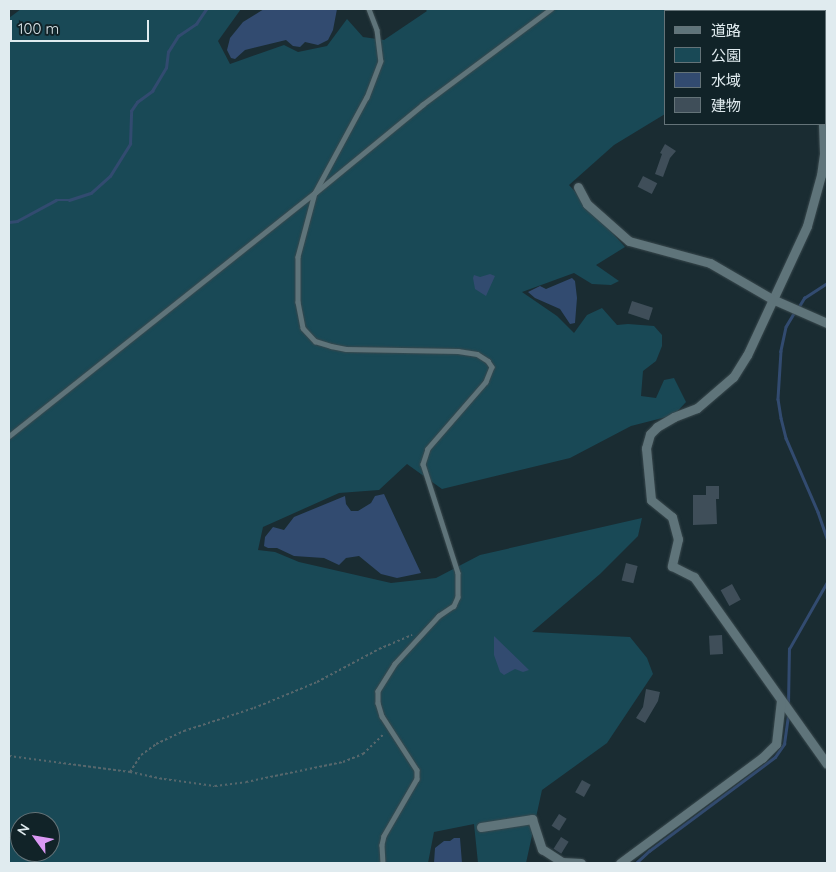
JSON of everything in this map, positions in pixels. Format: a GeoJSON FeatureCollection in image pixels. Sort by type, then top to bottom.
{"type":"FeatureCollection","features":[{"type":"Feature","properties":{"kind":"street"},"geometry":{"type":"LineString","coordinates":[[823,125],[824,154],[816,200],[793,260],[772,299],[747,355],[732,377],[697,408],[656,427],[650,434],[646,448],[651,500],[672,517],[678,539],[672,566],[694,577],[827,764]]}},
{"type":"Feature","properties":{"kind":"street"},"geometry":{"type":"LineString","coordinates":[[578,187],[587,204],[629,241],[710,263],[772,299],[827,324]]}},
{"type":"Feature","properties":{"kind":"street"},"geometry":{"type":"LineString","coordinates":[[620,863],[762,758],[776,744],[780,700]]}},
{"type":"Feature","properties":{"kind":"street"},"geometry":{"type":"LineString","coordinates":[[481,827],[532,819],[542,848],[562,862],[581,863]]}},
{"type":"Feature","properties":{"kind":"lane"},"geometry":{"type":"LineString","coordinates":[[369,9],[377,30],[381,61],[367,97],[315,193],[298,257],[298,302],[303,328],[309,337],[316,341],[346,349],[458,351],[477,354],[488,361],[492,367],[486,382],[428,449],[423,464],[458,573],[458,597],[454,606],[440,616],[384,679],[378,691],[378,703],[382,716],[417,770],[418,780],[384,836],[382,845],[383,863]]}},
{"type":"Feature","properties":{"kind":"lane"},"geometry":{"type":"LineString","coordinates":[[9,436],[315,193],[422,105],[552,9]]}},
{"type":"Feature","properties":{"kind":"path"},"geometry":{"type":"LineString","coordinates":[[130,772],[140,756],[156,744],[184,731],[254,708],[317,682],[379,649],[413,634]]}},
{"type":"Feature","properties":{"kind":"path"},"geometry":{"type":"LineString","coordinates":[[9,756],[130,772],[201,785],[246,782],[350,760],[363,754],[390,728]]}},
{"type":"Feature","properties":{"kind":"green space"},"geometry":{"type":"Polygon","coordinates":[[[21,9],[241,9],[218,41],[230,64],[284,45],[298,52],[327,46],[347,19],[363,37],[384,40],[427,11],[425,9],[734,9],[664,10],[664,115],[614,145],[569,185],[625,247],[596,265],[619,281],[611,285],[592,284],[574,273],[522,292],[557,316],[574,333],[587,315],[602,308],[617,325],[654,326],[662,335],[662,346],[656,361],[643,371],[641,396],[656,398],[664,380],[674,378],[686,402],[674,415],[631,426],[570,458],[442,489],[407,464],[379,490],[339,493],[263,527],[258,550],[275,552],[299,562],[391,583],[436,578],[480,555],[642,518],[638,536],[600,574],[532,632],[630,637],[647,658],[653,674],[607,743],[542,790],[526,863],[478,863],[474,824],[434,832],[428,863],[9,863],[9,18],[21,9]]]}},
{"type":"Feature","properties":{"kind":"water"},"geometry":{"type":"Polygon","coordinates":[[[264,9],[337,9],[333,30],[328,40],[318,45],[305,42],[300,47],[293,46],[286,40],[245,50],[235,59],[231,58],[227,50],[230,38],[243,22],[264,9]]]}},
{"type":"Feature","properties":{"kind":"water"},"geometry":{"type":"Polygon","coordinates":[[[490,274],[495,276],[486,296],[475,289],[473,278],[474,275],[480,277],[490,274]]]}},
{"type":"Feature","properties":{"kind":"water"},"geometry":{"type":"Polygon","coordinates":[[[572,278],[575,281],[577,298],[575,323],[570,324],[560,309],[535,298],[528,292],[540,286],[546,289],[572,278]]]}},
{"type":"Feature","properties":{"kind":"water"},"geometry":{"type":"Polygon","coordinates":[[[384,494],[421,573],[397,578],[381,574],[359,556],[346,558],[339,565],[324,558],[294,556],[277,548],[264,546],[265,537],[273,527],[284,530],[294,517],[345,496],[346,504],[351,511],[358,511],[371,503],[375,496],[384,494]]]}},
{"type":"Feature","properties":{"kind":"water"},"geometry":{"type":"Polygon","coordinates":[[[494,636],[529,670],[523,672],[515,669],[504,675],[500,672],[494,655],[494,636]]]}},
{"type":"Feature","properties":{"kind":"water"},"geometry":{"type":"Polygon","coordinates":[[[454,838],[460,838],[462,863],[434,863],[435,848],[444,841],[450,841],[454,838]]]}},
{"type":"Feature","properties":{"kind":"building"},"geometry":{"type":"Polygon","coordinates":[[[665,144],[676,151],[670,158],[663,177],[655,174],[662,154],[660,153],[665,144]]]}},
{"type":"Feature","properties":{"kind":"building"},"geometry":{"type":"Polygon","coordinates":[[[643,176],[657,183],[652,194],[638,187],[643,176]]]}},
{"type":"Feature","properties":{"kind":"building"},"geometry":{"type":"Polygon","coordinates":[[[632,301],[653,308],[649,320],[628,313],[632,301]]]}},
{"type":"Feature","properties":{"kind":"building"},"geometry":{"type":"Polygon","coordinates":[[[706,486],[719,486],[719,499],[716,499],[717,524],[693,525],[693,495],[706,495],[706,486]]]}},
{"type":"Feature","properties":{"kind":"building"},"geometry":{"type":"Polygon","coordinates":[[[626,563],[638,566],[633,583],[622,580],[626,563]]]}},
{"type":"Feature","properties":{"kind":"building"},"geometry":{"type":"Polygon","coordinates":[[[732,584],[741,600],[729,606],[721,590],[732,584]]]}},
{"type":"Feature","properties":{"kind":"building"},"geometry":{"type":"Polygon","coordinates":[[[722,635],[723,654],[710,655],[709,636],[722,635]]]}},
{"type":"Feature","properties":{"kind":"building"},"geometry":{"type":"Polygon","coordinates":[[[646,689],[660,692],[658,701],[645,723],[636,718],[643,707],[646,689]]]}},
{"type":"Feature","properties":{"kind":"building"},"geometry":{"type":"Polygon","coordinates":[[[582,780],[591,785],[584,797],[575,792],[582,780]]]}},
{"type":"Feature","properties":{"kind":"building"},"geometry":{"type":"Polygon","coordinates":[[[559,814],[567,819],[559,831],[552,826],[559,814]]]}},
{"type":"Feature","properties":{"kind":"building"},"geometry":{"type":"Polygon","coordinates":[[[561,837],[569,842],[561,854],[554,849],[561,837]]]}},
{"type":"Feature","properties":{"kind":"waterway"},"geometry":{"type":"LineString","coordinates":[[9,222],[17,221],[56,200],[69,200],[91,193],[110,176],[130,144],[131,111],[137,102],[152,91],[166,68],[168,52],[178,36],[196,24],[206,9]]}},
{"type":"Feature","properties":{"kind":"waterway"},"geometry":{"type":"LineString","coordinates":[[798,308],[804,298],[827,283]]}},
{"type":"Feature","properties":{"kind":"waterway"},"geometry":{"type":"LineString","coordinates":[[795,312],[786,327],[781,351],[778,399],[786,438],[818,512],[827,538]]}},
{"type":"Feature","properties":{"kind":"waterway"},"geometry":{"type":"LineString","coordinates":[[788,704],[789,649],[827,582]]}},
{"type":"Feature","properties":{"kind":"waterway"},"geometry":{"type":"LineString","coordinates":[[636,863],[649,851],[775,757],[784,744],[788,714]]}}]}
